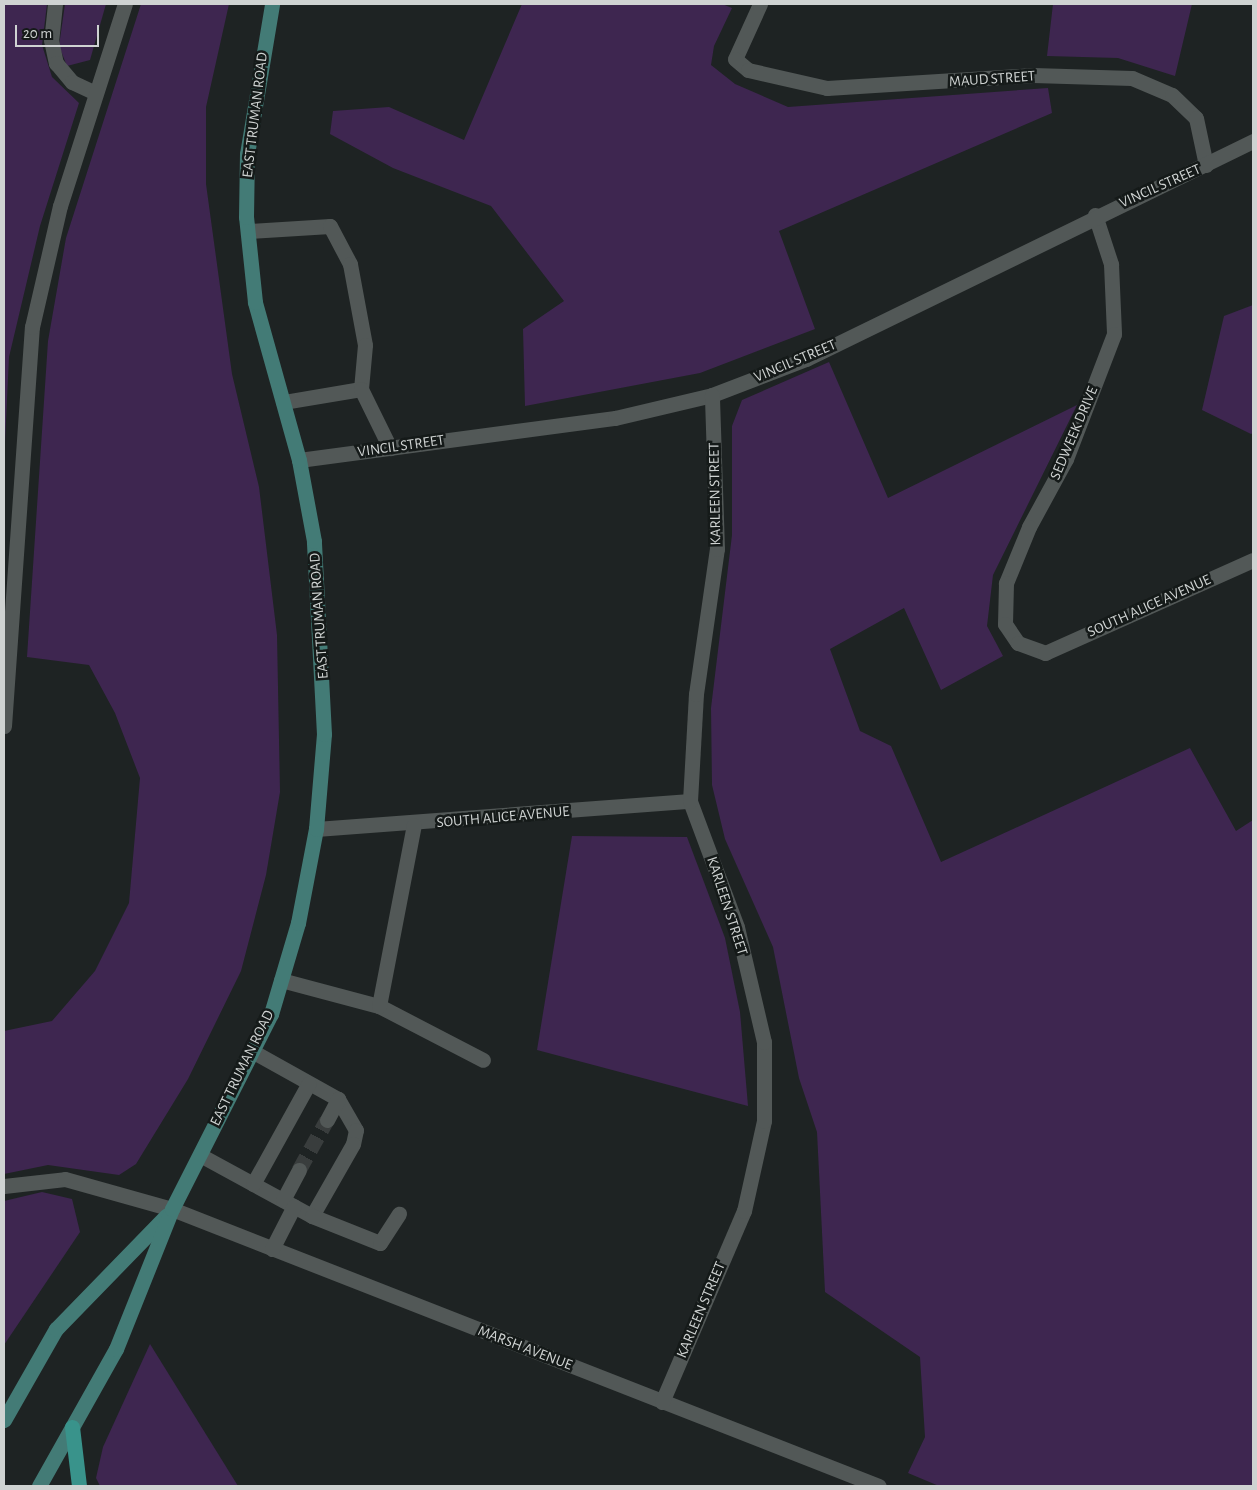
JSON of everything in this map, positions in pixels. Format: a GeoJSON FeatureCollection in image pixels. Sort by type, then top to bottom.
{"type":"FeatureCollection","features":[{"type":"Feature","properties":{"kind":"highway"},"geometry":{"type":"LineString","coordinates":[[72,1427],[79,1486]]}},
{"type":"Feature","properties":{"kind":"main road","name":"EAST TRUMAN ROAD"},"geometry":{"type":"LineString","coordinates":[[39,1486],[116,1349],[172,1210],[252,1051],[280,980],[298,923],[316,829],[324,734],[323,654],[314,541],[298,460],[255,302],[248,231],[247,154],[272,4]]}},
{"type":"Feature","properties":{"kind":"main road","name":"EAST TRUMAN ROAD"},"geometry":{"type":"LineString","coordinates":[[4,1420],[56,1329],[172,1210]]}},
{"type":"Feature","properties":{"kind":"street"},"geometry":{"type":"LineString","coordinates":[[55,4],[51,40],[56,63],[72,82],[96,93]]}},
{"type":"Feature","properties":{"kind":"street"},"geometry":{"type":"LineString","coordinates":[[4,726],[32,327],[60,206],[126,4]]}},
{"type":"Feature","properties":{"kind":"street","name":"MAUD STREET"},"geometry":{"type":"LineString","coordinates":[[760,4],[735,59],[748,70],[827,88],[1033,75],[1132,78],[1172,95],[1196,118],[1206,164]]}},
{"type":"Feature","properties":{"kind":"street","name":"VINCIL STREET"},"geometry":{"type":"LineString","coordinates":[[298,460],[615,418],[712,395],[806,359],[1095,215],[1206,164],[1253,140]]}},
{"type":"Feature","properties":{"kind":"street","name":"SEDWEEK DRIVE"},"geometry":{"type":"LineString","coordinates":[[1045,653],[1018,643],[1005,624],[1006,583],[1029,527],[1066,459],[1114,334],[1111,264],[1095,215]]}},
{"type":"Feature","properties":{"kind":"street"},"geometry":{"type":"LineString","coordinates":[[248,231],[330,226],[350,264],[365,345],[361,389],[390,448]]}},
{"type":"Feature","properties":{"kind":"street"},"geometry":{"type":"LineString","coordinates":[[282,402],[361,389]]}},
{"type":"Feature","properties":{"kind":"street","name":"KARLEEN STREET"},"geometry":{"type":"LineString","coordinates":[[662,1402],[744,1210],[764,1121],[764,1042],[737,927],[690,801],[696,694],[717,549],[712,395]]}},
{"type":"Feature","properties":{"kind":"street","name":"SOUTH ALICE AVENUE"},"geometry":{"type":"LineString","coordinates":[[1045,653],[1253,560]]}},
{"type":"Feature","properties":{"kind":"street","name":"SOUTH ALICE AVENUE"},"geometry":{"type":"LineString","coordinates":[[316,829],[414,824],[690,801]]}},
{"type":"Feature","properties":{"kind":"street"},"geometry":{"type":"LineString","coordinates":[[380,1006],[414,824]]}},
{"type":"Feature","properties":{"kind":"street"},"geometry":{"type":"LineString","coordinates":[[280,980],[380,1006],[483,1060]]}},
{"type":"Feature","properties":{"kind":"street"},"geometry":{"type":"LineString","coordinates":[[252,1051],[338,1099],[356,1130],[353,1144],[312,1216]]}},
{"type":"Feature","properties":{"kind":"street"},"geometry":{"type":"LineString","coordinates":[[253,1184],[309,1083]]}},
{"type":"Feature","properties":{"kind":"street"},"geometry":{"type":"LineString","coordinates":[[327,1120],[338,1099]]}},
{"type":"Feature","properties":{"kind":"street"},"geometry":{"type":"LineString","coordinates":[[200,1155],[312,1216],[380,1243],[400,1214]]}},
{"type":"Feature","properties":{"kind":"street"},"geometry":{"type":"LineString","coordinates":[[272,1248],[299,1170]]}},
{"type":"Feature","properties":{"kind":"street","name":"MARSH AVENUE"},"geometry":{"type":"LineString","coordinates":[[4,1186],[65,1179],[172,1210],[878,1486]]}},
{"type":"Feature","properties":{"kind":"shaded area"},"geometry":{"type":"Polygon","coordinates":[[[4,4],[47,4],[42,45],[52,77],[79,103],[40,226],[9,357],[4,464],[4,4]]]}},
{"type":"Feature","properties":{"kind":"shaded area"},"geometry":{"type":"Polygon","coordinates":[[[65,4],[106,4],[90,60],[67,66],[59,46],[65,4]]]}},
{"type":"Feature","properties":{"kind":"shaded area"},"geometry":{"type":"Polygon","coordinates":[[[141,4],[229,4],[206,107],[206,184],[232,374],[259,487],[277,635],[280,792],[266,875],[241,971],[188,1079],[136,1164],[119,1175],[48,1165],[4,1174],[4,1031],[52,1021],[95,971],[129,903],[140,778],[115,713],[89,665],[27,657],[48,341],[66,238],[141,4]]]}},
{"type":"Feature","properties":{"kind":"shaded area"},"geometry":{"type":"Polygon","coordinates":[[[522,4],[722,4],[732,8],[714,46],[711,65],[735,84],[788,107],[1048,88],[1052,113],[779,231],[815,329],[700,373],[525,406],[523,329],[564,301],[491,206],[393,168],[330,134],[333,111],[389,107],[464,140],[522,4]]]}},
{"type":"Feature","properties":{"kind":"shaded area"},"geometry":{"type":"Polygon","coordinates":[[[1053,4],[1192,4],[1175,76],[1118,58],[1047,56],[1053,4]]]}},
{"type":"Feature","properties":{"kind":"shaded area"},"geometry":{"type":"Polygon","coordinates":[[[1253,305],[1253,433],[1251,434],[1202,410],[1224,316],[1253,305]]]}},
{"type":"Feature","properties":{"kind":"shaded area"},"geometry":{"type":"Polygon","coordinates":[[[829,362],[888,498],[1077,405],[993,575],[987,626],[1003,656],[941,690],[904,608],[830,649],[860,731],[891,746],[941,862],[1190,748],[1236,831],[1253,820],[1253,1486],[939,1486],[908,1473],[925,1437],[920,1357],[825,1292],[817,1132],[799,1078],[773,947],[725,839],[712,785],[711,708],[732,535],[732,426],[742,400],[829,362]]]}},
{"type":"Feature","properties":{"kind":"shaded area"},"geometry":{"type":"Polygon","coordinates":[[[572,836],[687,837],[725,938],[740,1012],[748,1106],[537,1050],[572,836]]]}},
{"type":"Feature","properties":{"kind":"shaded area"},"geometry":{"type":"Polygon","coordinates":[[[42,1192],[72,1199],[80,1232],[4,1345],[4,1201],[42,1192]]]}},
{"type":"Feature","properties":{"kind":"shaded area"},"geometry":{"type":"Polygon","coordinates":[[[150,1344],[238,1486],[100,1486],[96,1478],[103,1447],[150,1344]]]}},
{"type":"Feature","properties":{"kind":"tunnel"},"geometry":{"type":"LineString","coordinates":[[299,1170],[327,1120]]}}]}
